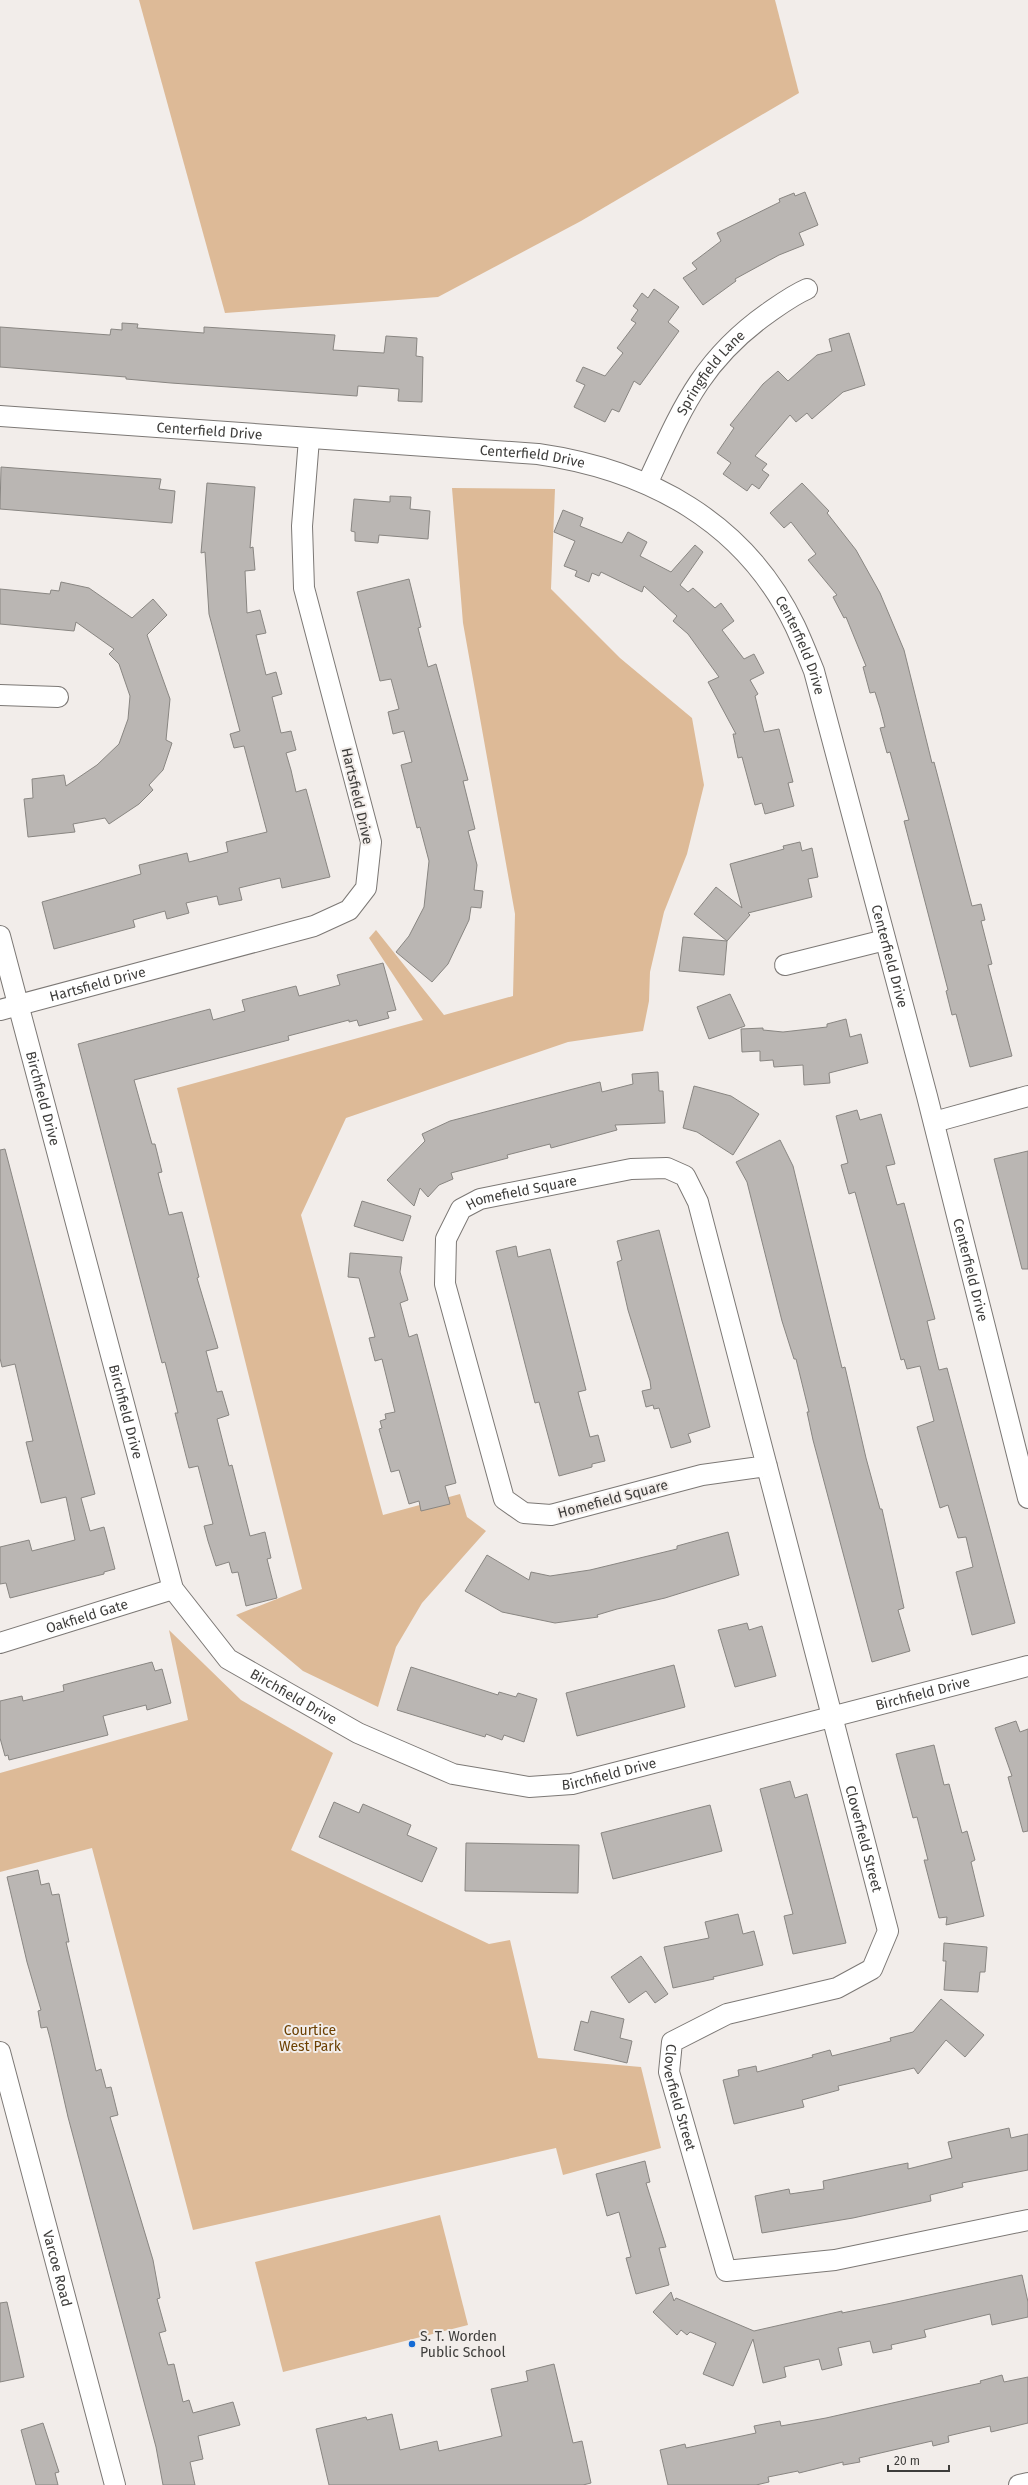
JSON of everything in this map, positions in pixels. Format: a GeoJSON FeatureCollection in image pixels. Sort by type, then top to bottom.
{"type":"FeatureCollection","features":[{"type":"Feature","properties":{"kind":"street","name":"Springfield Lane"},"geometry":{"type":"LineString","coordinates":[[647,484],[683,407],[698,381],[720,354],[754,323],[796,294],[807,289]]}},
{"type":"Feature","properties":{"kind":"street","name":"Centerfield Drive"},"geometry":{"type":"LineString","coordinates":[[0,416],[538,454],[581,461],[617,471],[688,504],[725,534],[746,555],[770,584],[795,625],[814,671],[934,1122],[1028,1498]]}},
{"type":"Feature","properties":{"kind":"street","name":"Hartsfield Drive"},"geometry":{"type":"LineString","coordinates":[[9,1007],[314,926],[349,910],[366,888],[371,842],[304,588],[302,526],[309,439]]}},
{"type":"Feature","properties":{"kind":"street"},"geometry":{"type":"LineString","coordinates":[[0,695],[58,697]]}},
{"type":"Feature","properties":{"kind":"street","name":"Birchfield Drive"},"geometry":{"type":"LineString","coordinates":[[0,936],[9,1007],[173,1589],[228,1659],[358,1733],[452,1774],[528,1787],[572,1784],[1028,1666]]}},
{"type":"Feature","properties":{"kind":"street"},"geometry":{"type":"LineString","coordinates":[[786,965],[885,940]]}},
{"type":"Feature","properties":{"kind":"street"},"geometry":{"type":"LineString","coordinates":[[934,1122],[1028,1096]]}},
{"type":"Feature","properties":{"kind":"street","name":"Homefield Square"},"geometry":{"type":"LineString","coordinates":[[767,1466],[702,1475],[551,1516],[524,1513],[504,1499],[444,1284],[446,1239],[461,1210],[480,1199],[631,1169],[667,1168],[685,1176],[698,1202],[833,1716]]}},
{"type":"Feature","properties":{"kind":"street","name":"Oakfield Gate"},"geometry":{"type":"LineString","coordinates":[[0,1643],[173,1589]]}},
{"type":"Feature","properties":{"kind":"street","name":"Cloverfield Street"},"geometry":{"type":"LineString","coordinates":[[833,1716],[888,1931],[872,1970],[836,1988],[727,2014],[672,2042],[669,2072],[726,2271],[835,2260],[1028,2220]]}},
{"type":"Feature","properties":{"kind":"street","name":"Varcoe Road"},"geometry":{"type":"LineString","coordinates":[[0,2052],[115,2485]]}},
{"type":"Feature","properties":{"kind":"street"},"geometry":{"type":"LineString","coordinates":[[1019,2485],[1028,2483]]}},
{"type":"Feature","properties":{"kind":"green space"},"geometry":{"type":"Polygon","coordinates":[[[139,0],[775,0],[799,93],[581,221],[438,297],[225,313],[139,0]]]}},
{"type":"Feature","properties":{"kind":"green space"},"geometry":{"type":"Polygon","coordinates":[[[452,488],[555,489],[551,589],[620,658],[692,718],[704,785],[687,854],[664,912],[650,972],[649,1001],[643,1031],[568,1042],[346,1118],[301,1215],[383,1515],[460,1494],[467,1517],[486,1531],[422,1603],[396,1647],[378,1707],[303,1671],[236,1615],[302,1589],[177,1088],[423,1020],[369,938],[376,930],[444,1015],[513,996],[515,914],[463,623],[452,488]]]}},
{"type":"Feature","properties":{"kind":"green space","name":"Courtice West Park"},"geometry":{"type":"Polygon","coordinates":[[[169,1630],[241,1700],[333,1753],[291,1850],[489,1944],[510,1940],[538,2058],[641,2067],[661,2148],[563,2175],[556,2148],[193,2230],[92,1848],[0,1872],[0,1773],[188,1720],[169,1630]]]}},
{"type":"Feature","properties":{"kind":"green space"},"geometry":{"type":"Polygon","coordinates":[[[440,2215],[468,2325],[283,2372],[255,2262],[440,2215]]]}},
{"type":"Feature","properties":{"kind":"building"},"geometry":{"type":"Polygon","coordinates":[[[805,192],[818,225],[799,233],[804,245],[779,255],[735,279],[736,281],[703,305],[683,278],[697,269],[692,263],[721,241],[717,233],[780,202],[779,199],[794,193],[795,196],[805,192]]]}},
{"type":"Feature","properties":{"kind":"building"},"geometry":{"type":"Polygon","coordinates":[[[654,289],[679,307],[668,322],[679,331],[640,385],[634,381],[619,412],[612,409],[605,422],[574,407],[585,385],[576,381],[583,367],[605,376],[623,353],[617,348],[636,323],[631,320],[638,310],[633,306],[642,293],[648,298],[654,289]]]}},
{"type":"Feature","properties":{"kind":"building"},"geometry":{"type":"Polygon","coordinates":[[[122,323],[138,324],[137,328],[204,333],[204,327],[335,335],[333,350],[384,353],[386,336],[417,338],[416,356],[423,357],[422,402],[398,401],[399,389],[358,386],[357,396],[171,383],[126,379],[126,377],[0,367],[0,327],[110,335],[111,329],[122,330],[122,323]]]}},
{"type":"Feature","properties":{"kind":"building"},"geometry":{"type":"Polygon","coordinates":[[[849,333],[865,385],[843,392],[812,419],[807,413],[796,422],[790,415],[755,456],[767,464],[762,470],[769,475],[759,489],[752,484],[747,491],[723,474],[731,463],[717,453],[734,428],[730,425],[763,384],[778,371],[788,381],[817,355],[832,351],[829,339],[849,333]]]}},
{"type":"Feature","properties":{"kind":"building"},"geometry":{"type":"Polygon","coordinates":[[[1,467],[161,479],[159,489],[175,491],[172,523],[0,509],[1,467]]]}},
{"type":"Feature","properties":{"kind":"building"},"geometry":{"type":"Polygon","coordinates":[[[207,483],[255,487],[250,548],[253,547],[255,570],[245,571],[247,613],[260,610],[266,633],[256,635],[266,675],[276,672],[282,694],[272,697],[281,733],[291,731],[296,750],[286,753],[296,792],[306,789],[330,877],[282,888],[280,878],[239,888],[242,900],[219,905],[217,896],[186,903],[189,913],[167,919],[165,911],[133,920],[135,927],[54,949],[42,902],[141,874],[139,865],[187,853],[189,862],[228,852],[226,842],[267,832],[244,746],[234,748],[230,734],[240,731],[209,614],[205,552],[201,553],[207,483]]]}},
{"type":"Feature","properties":{"kind":"building"},"geometry":{"type":"Polygon","coordinates":[[[802,483],[829,511],[827,513],[856,550],[880,593],[904,650],[932,763],[934,762],[972,906],[981,904],[985,920],[981,921],[992,964],[988,965],[1012,1056],[970,1067],[956,1014],[952,1015],[946,991],[948,990],[904,821],[909,820],[890,752],[887,753],[880,728],[885,727],[880,708],[875,692],[870,693],[863,667],[866,666],[846,617],[844,618],[833,597],[837,595],[808,560],[816,554],[791,522],[784,528],[770,513],[802,483]]]}},
{"type":"Feature","properties":{"kind":"building"},"geometry":{"type":"Polygon","coordinates":[[[390,496],[411,497],[410,509],[430,511],[428,539],[379,535],[378,543],[355,541],[355,532],[351,531],[354,499],[390,502],[390,496]]]}},
{"type":"Feature","properties":{"kind":"building"},"geometry":{"type":"Polygon","coordinates":[[[563,510],[583,518],[580,526],[622,543],[628,532],[647,542],[640,556],[671,572],[695,545],[703,552],[680,585],[688,592],[693,588],[715,608],[721,603],[734,621],[722,630],[744,659],[754,654],[764,673],[750,680],[758,694],[755,696],[764,732],[779,729],[793,782],[788,783],[794,806],[765,814],[762,803],[755,805],[742,757],[738,758],[733,734],[736,734],[708,682],[719,677],[688,634],[673,621],[677,616],[644,586],[642,592],[601,572],[599,576],[592,573],[589,582],[575,576],[577,571],[564,566],[575,541],[554,532],[563,510]]]}},
{"type":"Feature","properties":{"kind":"building"},"geometry":{"type":"Polygon","coordinates":[[[409,579],[421,627],[418,628],[428,667],[436,664],[468,780],[463,781],[475,829],[468,831],[477,865],[474,890],[483,891],[481,908],[471,907],[469,920],[448,964],[432,982],[396,952],[409,936],[424,907],[429,861],[420,827],[417,828],[401,765],[412,762],[404,731],[393,734],[388,712],[399,709],[391,679],[380,681],[357,592],[409,579]]]}},
{"type":"Feature","properties":{"kind":"building"},"geometry":{"type":"Polygon","coordinates":[[[61,582],[89,588],[132,618],[153,599],[167,615],[147,635],[170,699],[166,740],[172,743],[163,770],[149,785],[153,790],[139,804],[109,824],[105,818],[73,824],[75,832],[28,837],[24,799],[33,798],[32,779],[64,775],[66,786],[97,765],[119,744],[128,719],[130,696],[119,664],[109,654],[114,649],[76,622],[74,631],[0,624],[0,589],[50,594],[51,590],[59,591],[61,582]]]}},
{"type":"Feature","properties":{"kind":"building"},"geometry":{"type":"Polygon","coordinates":[[[800,842],[802,851],[812,848],[818,877],[808,879],[812,897],[748,913],[750,915],[727,941],[694,914],[716,887],[742,908],[730,864],[784,849],[783,846],[800,842]]]}},
{"type":"Feature","properties":{"kind":"building"},"geometry":{"type":"Polygon","coordinates":[[[683,937],[727,941],[724,975],[679,971],[683,937]]]}},
{"type":"Feature","properties":{"kind":"building"},"geometry":{"type":"Polygon","coordinates":[[[383,963],[396,1010],[387,1012],[389,1018],[359,1026],[357,1020],[349,1022],[349,1020],[288,1036],[289,1040],[134,1080],[152,1144],[155,1144],[162,1172],[158,1173],[169,1215],[182,1212],[199,1277],[197,1278],[218,1348],[206,1351],[217,1392],[222,1391],[229,1415],[217,1419],[229,1466],[232,1465],[250,1536],[265,1532],[271,1558],[267,1559],[277,1598],[246,1606],[238,1572],[232,1573],[229,1562],[216,1566],[208,1541],[204,1526],[213,1524],[198,1466],[189,1468],[175,1413],[178,1413],[165,1362],[162,1363],[78,1044],[210,1009],[213,1020],[245,1011],[242,1000],[296,986],[299,996],[340,985],[337,975],[383,963]]]}},
{"type":"Feature","properties":{"kind":"building"},"geometry":{"type":"Polygon","coordinates":[[[730,994],[745,1026],[709,1039],[697,1007],[730,994]]]}},
{"type":"Feature","properties":{"kind":"building"},"geometry":{"type":"Polygon","coordinates":[[[846,1019],[850,1037],[861,1034],[868,1063],[829,1073],[830,1083],[804,1085],[803,1065],[774,1067],[773,1060],[760,1061],[760,1051],[742,1052],[741,1029],[763,1028],[763,1030],[783,1032],[827,1027],[827,1024],[846,1019]]]}},
{"type":"Feature","properties":{"kind":"building"},"geometry":{"type":"Polygon","coordinates":[[[658,1072],[659,1091],[663,1091],[665,1123],[615,1125],[617,1130],[551,1148],[550,1144],[507,1155],[508,1158],[451,1173],[453,1179],[439,1185],[428,1197],[420,1188],[414,1206],[387,1180],[425,1141],[422,1134],[450,1121],[600,1082],[602,1092],[633,1084],[632,1074],[658,1072]]]}},
{"type":"Feature","properties":{"kind":"building"},"geometry":{"type":"Polygon","coordinates":[[[694,1086],[731,1096],[759,1114],[733,1155],[697,1132],[683,1128],[694,1086]]]}},
{"type":"Feature","properties":{"kind":"building"},"geometry":{"type":"Polygon","coordinates":[[[857,1110],[860,1120],[881,1114],[895,1164],[886,1166],[897,1205],[904,1203],[935,1319],[927,1321],[939,1370],[947,1368],[1015,1623],[972,1635],[956,1572],[973,1567],[966,1537],[958,1538],[948,1505],[940,1508],[917,1427],[934,1421],[920,1366],[907,1369],[904,1359],[901,1360],[855,1192],[849,1194],[841,1165],[848,1163],[836,1116],[857,1110]]]}},
{"type":"Feature","properties":{"kind":"building"},"geometry":{"type":"Polygon","coordinates":[[[780,1140],[793,1166],[842,1368],[845,1367],[866,1458],[880,1509],[882,1509],[904,1608],[898,1610],[910,1651],[872,1662],[813,1440],[807,1412],[809,1412],[796,1359],[794,1359],[782,1321],[747,1182],[736,1162],[780,1140]]]}},
{"type":"Feature","properties":{"kind":"building"},"geometry":{"type":"Polygon","coordinates":[[[5,1149],[95,1494],[81,1498],[90,1531],[104,1527],[115,1569],[104,1572],[104,1574],[10,1598],[6,1583],[0,1584],[0,1547],[29,1540],[32,1551],[75,1540],[66,1497],[41,1503],[26,1442],[33,1441],[15,1364],[2,1367],[0,1358],[0,1150],[5,1149]]]}},
{"type":"Feature","properties":{"kind":"building"},"geometry":{"type":"Polygon","coordinates":[[[1028,1151],[1028,1269],[1022,1269],[994,1159],[1028,1151]]]}},
{"type":"Feature","properties":{"kind":"building"},"geometry":{"type":"Polygon","coordinates":[[[362,1201],[411,1216],[403,1241],[354,1226],[362,1201]]]}},
{"type":"Feature","properties":{"kind":"building"},"geometry":{"type":"Polygon","coordinates":[[[659,1230],[710,1427],[688,1434],[691,1442],[671,1448],[659,1408],[654,1409],[653,1405],[646,1407],[642,1391],[651,1389],[650,1381],[628,1310],[617,1262],[622,1260],[617,1241],[659,1230]]]}},
{"type":"Feature","properties":{"kind":"building"},"geometry":{"type":"Polygon","coordinates":[[[516,1246],[518,1257],[550,1249],[586,1390],[578,1392],[590,1437],[598,1435],[605,1461],[592,1464],[592,1467],[559,1476],[539,1402],[535,1403],[496,1251],[516,1246]]]}},
{"type":"Feature","properties":{"kind":"building"},"geometry":{"type":"Polygon","coordinates":[[[350,1253],[402,1257],[400,1272],[408,1300],[400,1303],[409,1337],[417,1334],[456,1483],[445,1486],[450,1504],[421,1511],[419,1501],[409,1504],[399,1470],[391,1472],[379,1429],[382,1428],[380,1421],[386,1419],[385,1414],[395,1412],[382,1359],[375,1361],[369,1338],[375,1337],[359,1278],[348,1277],[350,1253]]]}},
{"type":"Feature","properties":{"kind":"building"},"geometry":{"type":"Polygon","coordinates":[[[728,1532],[739,1575],[665,1598],[617,1609],[597,1615],[598,1617],[555,1623],[502,1612],[465,1591],[487,1555],[529,1580],[531,1572],[550,1576],[590,1570],[677,1549],[677,1546],[728,1532]]]}},
{"type":"Feature","properties":{"kind":"building"},"geometry":{"type":"Polygon","coordinates":[[[747,1623],[749,1630],[762,1626],[776,1676],[735,1687],[718,1630],[747,1623]]]}},
{"type":"Feature","properties":{"kind":"building"},"geometry":{"type":"Polygon","coordinates":[[[152,1662],[155,1671],[162,1669],[171,1703],[147,1710],[146,1705],[103,1716],[108,1735],[9,1760],[8,1755],[5,1756],[0,1738],[0,1701],[22,1696],[23,1701],[64,1691],[63,1685],[152,1662]]]}},
{"type":"Feature","properties":{"kind":"building"},"geometry":{"type":"Polygon","coordinates":[[[674,1665],[685,1707],[577,1736],[566,1693],[674,1665]]]}},
{"type":"Feature","properties":{"kind":"building"},"geometry":{"type":"Polygon","coordinates":[[[411,1667],[498,1695],[499,1692],[516,1697],[518,1693],[537,1699],[524,1742],[504,1735],[502,1740],[486,1734],[485,1737],[397,1710],[411,1667]]]}},
{"type":"Feature","properties":{"kind":"building"},"geometry":{"type":"Polygon","coordinates":[[[1016,1721],[1020,1732],[1028,1729],[1028,1831],[1023,1832],[1008,1777],[1012,1776],[995,1728],[1016,1721]]]}},
{"type":"Feature","properties":{"kind":"building"},"geometry":{"type":"Polygon","coordinates":[[[934,1745],[944,1785],[949,1784],[962,1833],[967,1831],[975,1860],[971,1862],[984,1916],[946,1925],[947,1917],[939,1918],[924,1860],[928,1860],[917,1817],[913,1818],[896,1754],[934,1745]]]}},
{"type":"Feature","properties":{"kind":"building"},"geometry":{"type":"Polygon","coordinates":[[[790,1781],[795,1798],[807,1794],[846,1943],[793,1954],[784,1916],[793,1914],[760,1789],[790,1781]]]}},
{"type":"Feature","properties":{"kind":"building"},"geometry":{"type":"Polygon","coordinates":[[[334,1802],[359,1813],[363,1804],[411,1825],[407,1835],[437,1848],[422,1882],[319,1837],[334,1802]]]}},
{"type":"Feature","properties":{"kind":"building"},"geometry":{"type":"Polygon","coordinates":[[[710,1805],[722,1851],[613,1879],[601,1833],[710,1805]]]}},
{"type":"Feature","properties":{"kind":"building"},"geometry":{"type":"Polygon","coordinates":[[[466,1843],[579,1845],[578,1893],[465,1891],[466,1843]]]}},
{"type":"Feature","properties":{"kind":"building"},"geometry":{"type":"Polygon","coordinates":[[[38,1870],[41,1885],[49,1883],[52,1895],[59,1894],[69,1942],[66,1942],[96,2071],[101,2069],[106,2088],[111,2087],[118,2115],[110,2117],[153,2260],[160,2298],[157,2299],[166,2331],[159,2333],[168,2365],[174,2364],[183,2402],[189,2400],[193,2413],[233,2402],[240,2425],[198,2436],[203,2459],[190,2462],[195,2485],[163,2485],[156,2447],[68,2117],[50,2038],[47,2027],[41,2028],[38,2011],[41,2010],[27,1962],[7,1877],[38,1870]]]}},
{"type":"Feature","properties":{"kind":"building"},"geometry":{"type":"Polygon","coordinates":[[[738,1914],[743,1934],[754,1931],[763,1965],[713,1977],[714,1979],[673,1988],[664,1947],[709,1938],[705,1922],[738,1914]]]}},
{"type":"Feature","properties":{"kind":"building"},"geometry":{"type":"Polygon","coordinates":[[[944,1943],[987,1947],[985,1972],[980,1972],[978,1992],[944,1990],[946,1961],[943,1961],[944,1943]]]}},
{"type":"Feature","properties":{"kind":"building"},"geometry":{"type":"Polygon","coordinates":[[[641,1956],[668,1994],[655,2003],[646,1991],[629,2003],[611,1977],[641,1956]]]}},
{"type":"Feature","properties":{"kind":"building"},"geometry":{"type":"Polygon","coordinates":[[[941,1999],[984,2035],[965,2057],[946,2040],[918,2074],[914,2068],[838,2086],[839,2090],[802,2100],[804,2107],[734,2124],[723,2080],[739,2076],[738,2070],[756,2066],[757,2072],[813,2057],[812,2055],[830,2050],[832,2056],[891,2041],[890,2038],[913,2032],[941,1999]]]}},
{"type":"Feature","properties":{"kind":"building"},"geometry":{"type":"Polygon","coordinates":[[[591,2011],[624,2019],[620,2038],[632,2041],[627,2063],[574,2050],[581,2021],[588,2023],[591,2011]]]}},
{"type":"Feature","properties":{"kind":"building"},"geometry":{"type":"Polygon","coordinates":[[[1009,2128],[1011,2138],[1028,2134],[1028,2170],[962,2183],[963,2187],[930,2195],[931,2201],[853,2218],[762,2233],[755,2196],[789,2189],[790,2194],[824,2189],[823,2181],[908,2163],[908,2169],[952,2158],[948,2142],[1009,2128]]]}},
{"type":"Feature","properties":{"kind":"building"},"geometry":{"type":"Polygon","coordinates":[[[645,2161],[650,2182],[646,2183],[666,2247],[659,2248],[669,2285],[636,2294],[626,2258],[631,2257],[619,2212],[607,2216],[596,2174],[645,2161]]]}},
{"type":"Feature","properties":{"kind":"building"},"geometry":{"type":"Polygon","coordinates":[[[1022,2275],[1028,2302],[1028,2317],[992,2325],[990,2314],[924,2330],[926,2337],[891,2345],[892,2349],[873,2353],[870,2341],[838,2348],[842,2365],[822,2370],[819,2359],[784,2367],[786,2377],[763,2383],[753,2339],[733,2386],[703,2374],[716,2343],[690,2332],[687,2335],[681,2330],[677,2335],[653,2312],[671,2292],[674,2301],[676,2298],[754,2331],[842,2311],[842,2313],[1022,2275]]]}},
{"type":"Feature","properties":{"kind":"building"},"geometry":{"type":"Polygon","coordinates":[[[7,2302],[24,2377],[0,2382],[0,2303],[7,2302]]]}},
{"type":"Feature","properties":{"kind":"building"},"geometry":{"type":"Polygon","coordinates":[[[554,2364],[573,2443],[582,2441],[591,2483],[583,2485],[329,2485],[316,2429],[366,2417],[367,2420],[392,2414],[400,2450],[437,2441],[439,2451],[502,2436],[491,2389],[528,2381],[526,2371],[554,2364]]]}},
{"type":"Feature","properties":{"kind":"building"},"geometry":{"type":"Polygon","coordinates":[[[1002,2375],[1004,2382],[1028,2377],[1028,2423],[991,2432],[990,2426],[948,2436],[949,2442],[933,2446],[932,2441],[859,2458],[860,2462],[843,2465],[843,2462],[799,2473],[798,2471],[768,2477],[769,2482],[756,2485],[668,2485],[660,2450],[685,2444],[686,2448],[756,2433],[754,2426],[780,2421],[781,2426],[826,2418],[981,2383],[980,2381],[1002,2375]]]}},
{"type":"Feature","properties":{"kind":"building"},"geometry":{"type":"Polygon","coordinates":[[[43,2423],[59,2472],[55,2473],[58,2485],[36,2485],[21,2430],[43,2423]]]}},
{"type":"Feature","properties":{"kind":"place","name":"S. T. Worden Public School"},"geometry":{"type":"Point","coordinates":[412,2344]}}]}
